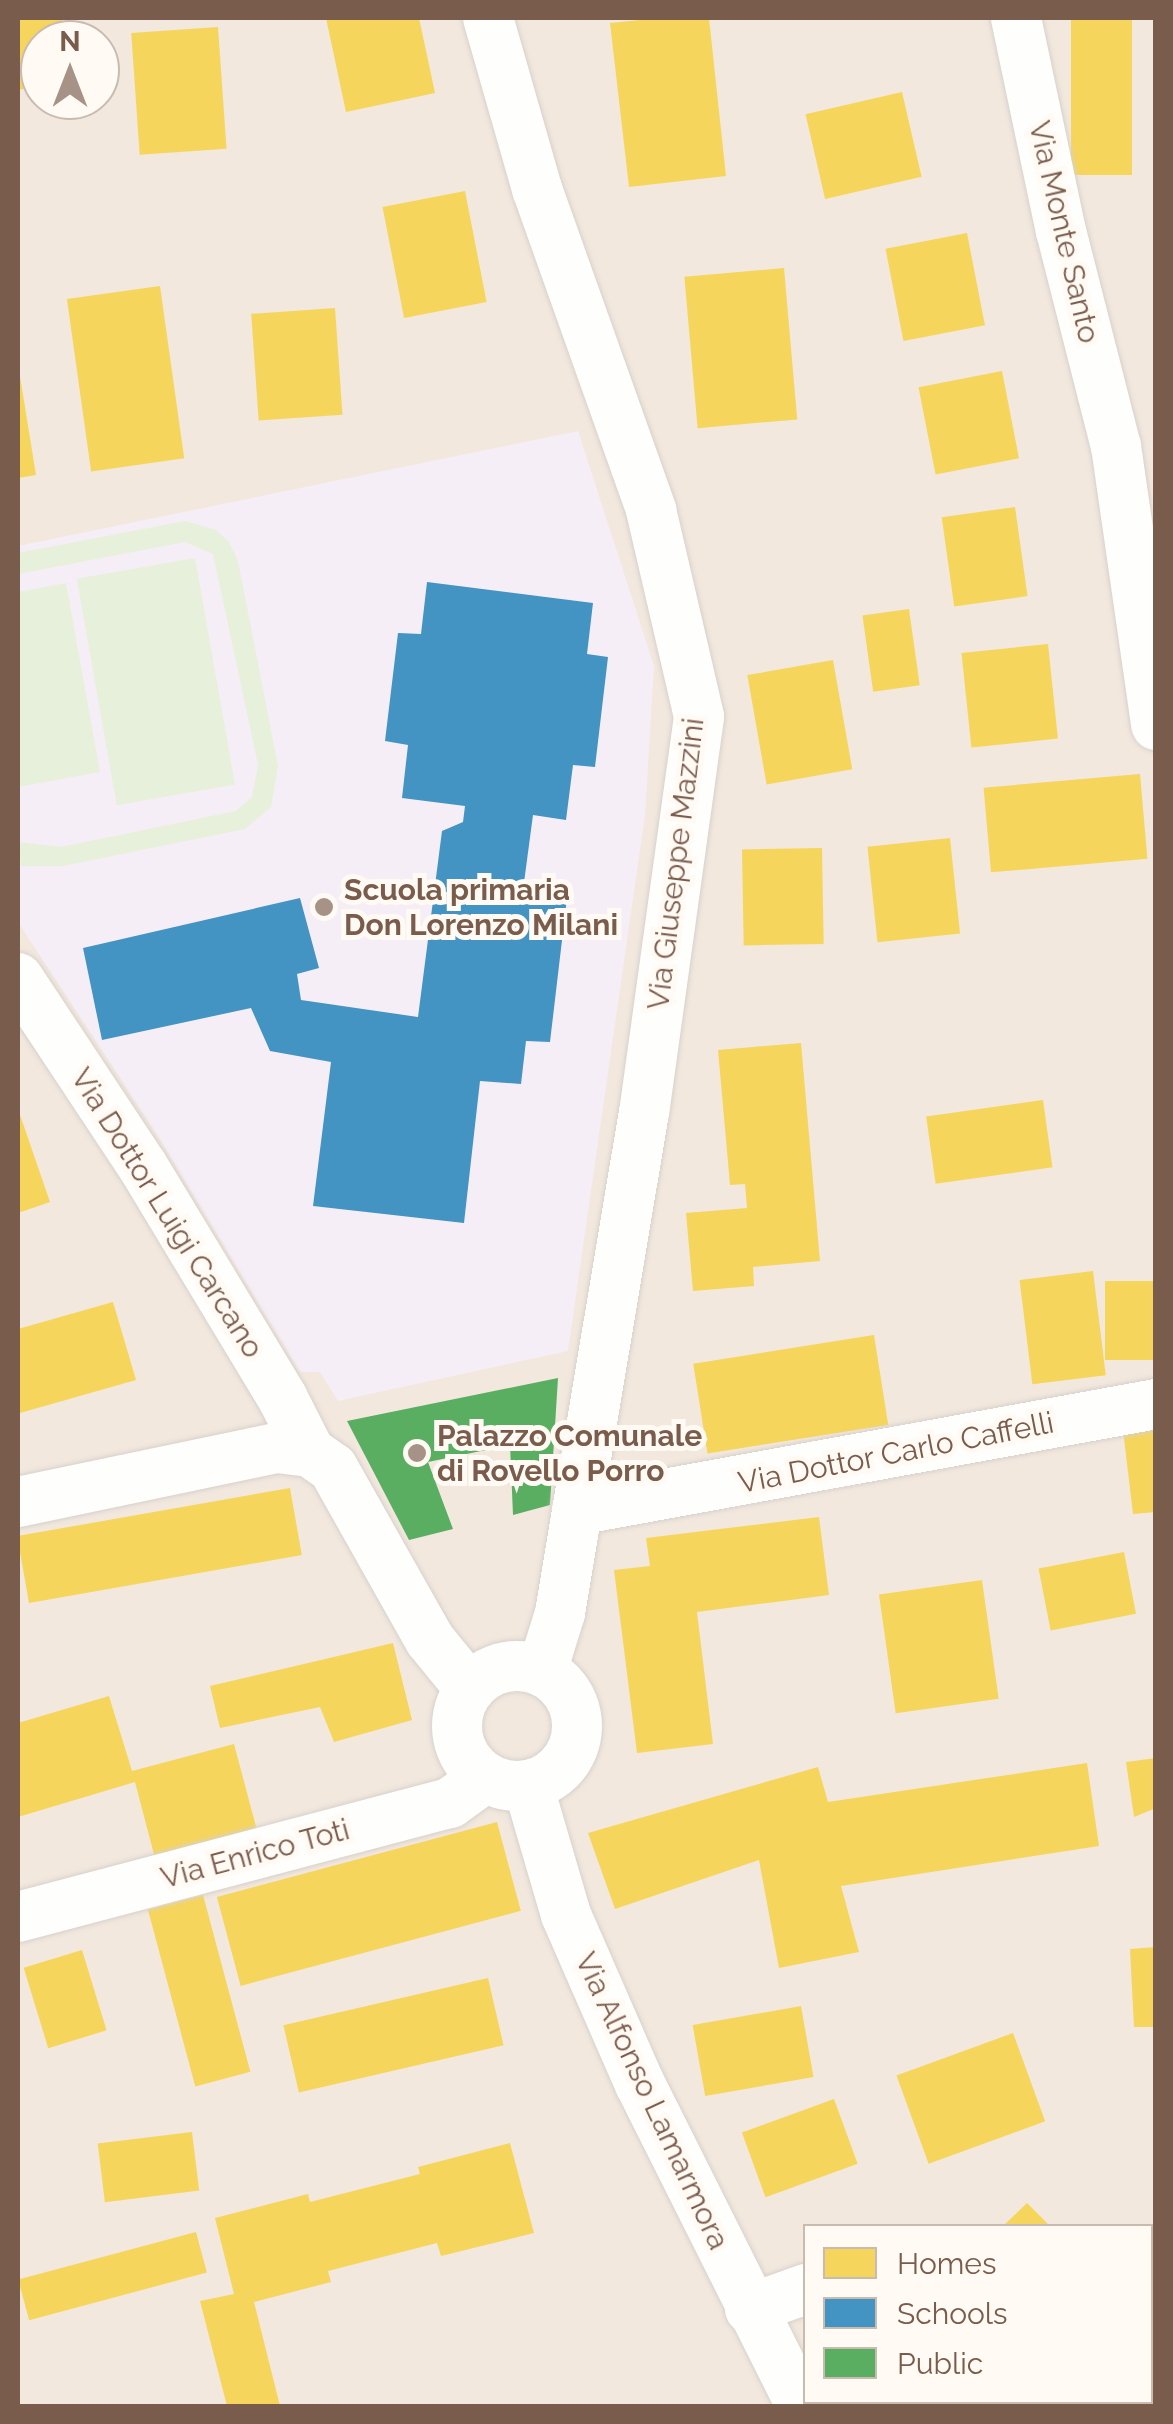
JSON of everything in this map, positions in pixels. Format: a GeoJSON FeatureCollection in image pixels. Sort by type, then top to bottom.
{"type":"FeatureCollection","features":[{"type":"Feature","properties":{"kind":"street","name":"Via Giuseppe Mazzini"},"geometry":{"type":"LineString","coordinates":[[488,18],[537,188],[651,510],[699,718],[644,1112],[560,1613],[542,1671]]}},
{"type":"Feature","properties":{"kind":"street","name":"Via Monte Santo"},"geometry":{"type":"LineString","coordinates":[[1016,18],[1061,231],[1136,445],[1156,726]]}},
{"type":"Feature","properties":{"kind":"street","name":"Via Dottor Luigi Carcano"},"geometry":{"type":"LineString","coordinates":[[18,978],[142,1164],[283,1399],[310,1452],[333,1468],[430,1640],[470,1689]]}},
{"type":"Feature","properties":{"kind":"street","name":"Via Dottor Carlo Caffelli"},"geometry":{"type":"LineString","coordinates":[[576,1510],[1156,1404]]}},
{"type":"Feature","properties":{"kind":"street"},"geometry":{"type":"LineString","coordinates":[[18,1502],[277,1448],[310,1452]]}},
{"type":"Feature","properties":{"kind":"street"},"geometry":{"type":"LineString","coordinates":[[503,1667],[542,1671],[570,1696],[577,1734],[561,1767],[507,1781],[460,1746],[460,1706],[484,1675],[503,1667]]}},
{"type":"Feature","properties":{"kind":"street","name":"Via Enrico Toti"},"geometry":{"type":"LineString","coordinates":[[18,1917],[450,1804],[507,1781]]}},
{"type":"Feature","properties":{"kind":"street","name":"Via Alfonso Lamarmora"},"geometry":{"type":"LineString","coordinates":[[507,1781],[640,2084],[801,2406]]}},
{"type":"Feature","properties":{"kind":"street"},"geometry":{"type":"LineString","coordinates":[[750,2309],[803,2290]]}},
{"type":"Feature","properties":{"kind":"shaded area"},"geometry":{"type":"Polygon","coordinates":[[[18,18],[1155,18],[1155,2406],[18,2406],[18,18]]]}},
{"type":"Feature","properties":{"kind":"shaded area","name":"Scuola primaria Don Lorenzo Milani"},"geometry":{"type":"Polygon","coordinates":[[[578,431],[654,666],[645,815],[568,1351],[338,1401],[320,1372],[300,1372],[156,1133],[18,922],[18,546],[578,431]]]}},
{"type":"Feature","properties":{"kind":"green space"},"geometry":{"type":"Polygon","coordinates":[[[185,521],[216,530],[229,542],[238,561],[278,766],[271,807],[245,829],[63,866],[21,866],[18,842],[61,847],[236,811],[252,797],[258,765],[213,554],[185,542],[18,574],[18,553],[185,521]]]}},
{"type":"Feature","properties":{"kind":"green space"},"geometry":{"type":"Polygon","coordinates":[[[195,558],[235,785],[117,805],[77,579],[195,558]]]}},
{"type":"Feature","properties":{"kind":"green space"},"geometry":{"type":"Polygon","coordinates":[[[66,583],[100,772],[18,787],[18,592],[66,583]]]}},
{"type":"Feature","properties":{"kind":"building: Homes"},"geometry":{"type":"Polygon","coordinates":[[[18,18],[62,18],[20,20],[18,90],[18,18]]]}},
{"type":"Feature","properties":{"kind":"building: Homes"},"geometry":{"type":"Polygon","coordinates":[[[326,18],[419,18],[435,93],[346,112],[326,18]]]}},
{"type":"Feature","properties":{"kind":"building: Homes"},"geometry":{"type":"Polygon","coordinates":[[[709,18],[726,176],[629,187],[610,23],[709,18]]]}},
{"type":"Feature","properties":{"kind":"building: Homes"},"geometry":{"type":"Polygon","coordinates":[[[1071,18],[1132,18],[1132,175],[1071,175],[1071,18]]]}},
{"type":"Feature","properties":{"kind":"building: Homes"},"geometry":{"type":"Polygon","coordinates":[[[218,27],[227,149],[140,155],[131,33],[218,27]]]}},
{"type":"Feature","properties":{"kind":"building: Homes"},"geometry":{"type":"Polygon","coordinates":[[[902,92],[922,177],[825,199],[806,114],[902,92]]]}},
{"type":"Feature","properties":{"kind":"building: Homes"},"geometry":{"type":"Polygon","coordinates":[[[465,191],[487,302],[404,318],[383,207],[465,191]]]}},
{"type":"Feature","properties":{"kind":"building: Homes"},"geometry":{"type":"Polygon","coordinates":[[[967,233],[985,325],[903,341],[886,249],[967,233]]]}},
{"type":"Feature","properties":{"kind":"building: Homes"},"geometry":{"type":"Polygon","coordinates":[[[784,268],[797,419],[698,428],[684,277],[784,268]]]}},
{"type":"Feature","properties":{"kind":"building: Homes"},"geometry":{"type":"Polygon","coordinates":[[[160,286],[184,458],[91,471],[67,299],[160,286]]]}},
{"type":"Feature","properties":{"kind":"building: Homes"},"geometry":{"type":"Polygon","coordinates":[[[335,308],[342,415],[259,421],[251,314],[335,308]]]}},
{"type":"Feature","properties":{"kind":"building: Homes"},"geometry":{"type":"Polygon","coordinates":[[[18,364],[36,475],[18,478],[18,364]]]}},
{"type":"Feature","properties":{"kind":"building: Homes"},"geometry":{"type":"Polygon","coordinates":[[[1002,371],[1019,458],[936,475],[919,387],[1002,371]]]}},
{"type":"Feature","properties":{"kind":"building: Homes"},"geometry":{"type":"Polygon","coordinates":[[[1015,507],[1028,596],[954,606],[942,517],[1015,507]]]}},
{"type":"Feature","properties":{"kind":"building: Homes"},"geometry":{"type":"Polygon","coordinates":[[[909,609],[920,685],[873,692],[862,616],[909,609]]]}},
{"type":"Feature","properties":{"kind":"building: Homes"},"geometry":{"type":"Polygon","coordinates":[[[1048,644],[1058,738],[971,748],[961,653],[1048,644]]]}},
{"type":"Feature","properties":{"kind":"building: Homes"},"geometry":{"type":"Polygon","coordinates":[[[833,660],[852,769],[767,784],[747,675],[833,660]]]}},
{"type":"Feature","properties":{"kind":"building: Homes"},"geometry":{"type":"Polygon","coordinates":[[[1140,774],[1147,859],[991,872],[984,788],[1140,774]]]}},
{"type":"Feature","properties":{"kind":"building: Homes"},"geometry":{"type":"Polygon","coordinates":[[[950,838],[960,933],[877,942],[867,847],[950,838]]]}},
{"type":"Feature","properties":{"kind":"building: Homes"},"geometry":{"type":"Polygon","coordinates":[[[822,848],[824,944],[744,945],[742,849],[822,848]]]}},
{"type":"Feature","properties":{"kind":"building: Homes"},"geometry":{"type":"Polygon","coordinates":[[[801,1043],[820,1261],[753,1267],[754,1286],[693,1291],[686,1213],[747,1208],[745,1184],[730,1185],[718,1050],[801,1043]]]}},
{"type":"Feature","properties":{"kind":"building: Homes"},"geometry":{"type":"Polygon","coordinates":[[[1043,1100],[1052,1167],[936,1184],[926,1116],[1043,1100]]]}},
{"type":"Feature","properties":{"kind":"building: Homes"},"geometry":{"type":"Polygon","coordinates":[[[18,1109],[50,1202],[18,1213],[18,1109]]]}},
{"type":"Feature","properties":{"kind":"building: Homes"},"geometry":{"type":"Polygon","coordinates":[[[1093,1271],[1106,1375],[1032,1384],[1020,1280],[1093,1271]]]}},
{"type":"Feature","properties":{"kind":"building: Homes"},"geometry":{"type":"Polygon","coordinates":[[[1105,1281],[1156,1281],[1156,1360],[1105,1360],[1105,1281]]]}},
{"type":"Feature","properties":{"kind":"building: Homes"},"geometry":{"type":"Polygon","coordinates":[[[113,1302],[136,1380],[20,1413],[18,1329],[113,1302]]]}},
{"type":"Feature","properties":{"kind":"building: Homes"},"geometry":{"type":"Polygon","coordinates":[[[874,1335],[888,1425],[707,1454],[693,1364],[874,1335]]]}},
{"type":"Feature","properties":{"kind":"building: Homes"},"geometry":{"type":"Polygon","coordinates":[[[1156,1426],[1156,1512],[1133,1514],[1123,1430],[1156,1426]]]}},
{"type":"Feature","properties":{"kind":"building: Homes"},"geometry":{"type":"Polygon","coordinates":[[[290,1488],[302,1555],[29,1603],[18,1536],[290,1488]]]}},
{"type":"Feature","properties":{"kind":"building: Homes"},"geometry":{"type":"Polygon","coordinates":[[[819,1517],[829,1595],[697,1612],[713,1744],[637,1753],[614,1570],[650,1566],[646,1538],[819,1517]]]}},
{"type":"Feature","properties":{"kind":"building: Homes"},"geometry":{"type":"Polygon","coordinates":[[[1124,1552],[1136,1614],[1051,1630],[1039,1569],[1124,1552]]]}},
{"type":"Feature","properties":{"kind":"building: Homes"},"geometry":{"type":"Polygon","coordinates":[[[982,1580],[999,1699],[896,1713],[879,1594],[982,1580]]]}},
{"type":"Feature","properties":{"kind":"building: Homes"},"geometry":{"type":"Polygon","coordinates":[[[393,1643],[412,1720],[334,1742],[320,1707],[220,1728],[210,1686],[393,1643]]]}},
{"type":"Feature","properties":{"kind":"building: Homes"},"geometry":{"type":"Polygon","coordinates":[[[109,1696],[132,1771],[234,1744],[258,1834],[156,1862],[135,1782],[18,1817],[18,1723],[109,1696]]]}},
{"type":"Feature","properties":{"kind":"building: Homes"},"geometry":{"type":"Polygon","coordinates":[[[1156,1758],[1156,1808],[1134,1817],[1126,1762],[1156,1758]]]}},
{"type":"Feature","properties":{"kind":"building: Homes"},"geometry":{"type":"Polygon","coordinates":[[[1087,1763],[1099,1846],[841,1886],[859,1952],[779,1968],[759,1860],[615,1909],[588,1833],[818,1767],[828,1802],[1087,1763]]]}},
{"type":"Feature","properties":{"kind":"building: Homes"},"geometry":{"type":"Polygon","coordinates":[[[497,1822],[521,1911],[241,1986],[217,1897],[497,1822]]]}},
{"type":"Feature","properties":{"kind":"building: Homes"},"geometry":{"type":"Polygon","coordinates":[[[203,1895],[250,2072],[195,2087],[148,1910],[203,1895]]]}},
{"type":"Feature","properties":{"kind":"building: Homes"},"geometry":{"type":"Polygon","coordinates":[[[1156,1947],[1156,2027],[1134,2027],[1130,1949],[1156,1947]]]}},
{"type":"Feature","properties":{"kind":"building: Homes"},"geometry":{"type":"Polygon","coordinates":[[[82,1950],[107,2030],[48,2048],[24,1968],[82,1950]]]}},
{"type":"Feature","properties":{"kind":"building: Homes"},"geometry":{"type":"Polygon","coordinates":[[[488,1978],[504,2045],[299,2092],[283,2025],[488,1978]]]}},
{"type":"Feature","properties":{"kind":"building: Homes"},"geometry":{"type":"Polygon","coordinates":[[[801,2006],[814,2077],[705,2096],[693,2025],[801,2006]]]}},
{"type":"Feature","properties":{"kind":"building: Homes"},"geometry":{"type":"Polygon","coordinates":[[[1013,2033],[1045,2121],[929,2164],[896,2075],[1013,2033]]]}},
{"type":"Feature","properties":{"kind":"building: Homes"},"geometry":{"type":"Polygon","coordinates":[[[834,2099],[858,2164],[766,2197],[742,2133],[834,2099]]]}},
{"type":"Feature","properties":{"kind":"building: Homes"},"geometry":{"type":"Polygon","coordinates":[[[192,2132],[199,2191],[105,2202],[98,2144],[192,2132]]]}},
{"type":"Feature","properties":{"kind":"building: Homes"},"geometry":{"type":"Polygon","coordinates":[[[510,2143],[534,2233],[441,2256],[437,2243],[328,2271],[331,2282],[254,2302],[280,2406],[227,2406],[200,2301],[234,2294],[215,2218],[308,2194],[310,2202],[420,2174],[418,2167],[510,2143]]]}},
{"type":"Feature","properties":{"kind":"building: Homes"},"geometry":{"type":"Polygon","coordinates":[[[1027,2203],[1048,2224],[1005,2224],[1027,2203]]]}},
{"type":"Feature","properties":{"kind":"building: Homes"},"geometry":{"type":"Polygon","coordinates":[[[196,2232],[207,2273],[29,2320],[18,2280],[196,2232]]]}},
{"type":"Feature","properties":{"kind":"building: Homes"},"geometry":{"type":"Polygon","coordinates":[[[837,2404],[952,2404],[952,2406],[837,2404]]]}},
{"type":"Feature","properties":{"kind":"building: Schools"},"geometry":{"type":"Polygon","coordinates":[[[427,582],[593,603],[587,654],[608,657],[595,767],[573,765],[566,820],[533,815],[523,890],[567,898],[550,1042],[526,1041],[521,1084],[480,1081],[464,1223],[313,1206],[331,1062],[270,1051],[251,1008],[102,1040],[83,948],[300,898],[319,968],[297,974],[301,1000],[418,1017],[442,831],[463,822],[465,806],[402,798],[408,745],[385,741],[398,633],[421,634],[427,582]]]}},
{"type":"Feature","properties":{"kind":"building: Public","name":"Palazzo Comunale di Rovello Porro"},"geometry":{"type":"Polygon","coordinates":[[[558,1378],[550,1505],[513,1515],[510,1445],[428,1462],[453,1529],[409,1540],[347,1421],[558,1378]]]}},
{"type":"Feature","properties":{"kind":"place","name":"Scuola primaria Don Lorenzo Milani"},"geometry":{"type":"Point","coordinates":[324,907]}},
{"type":"Feature","properties":{"kind":"place","name":"Palazzo Comunale di Rovello Porro"},"geometry":{"type":"Point","coordinates":[417,1453]}}]}
